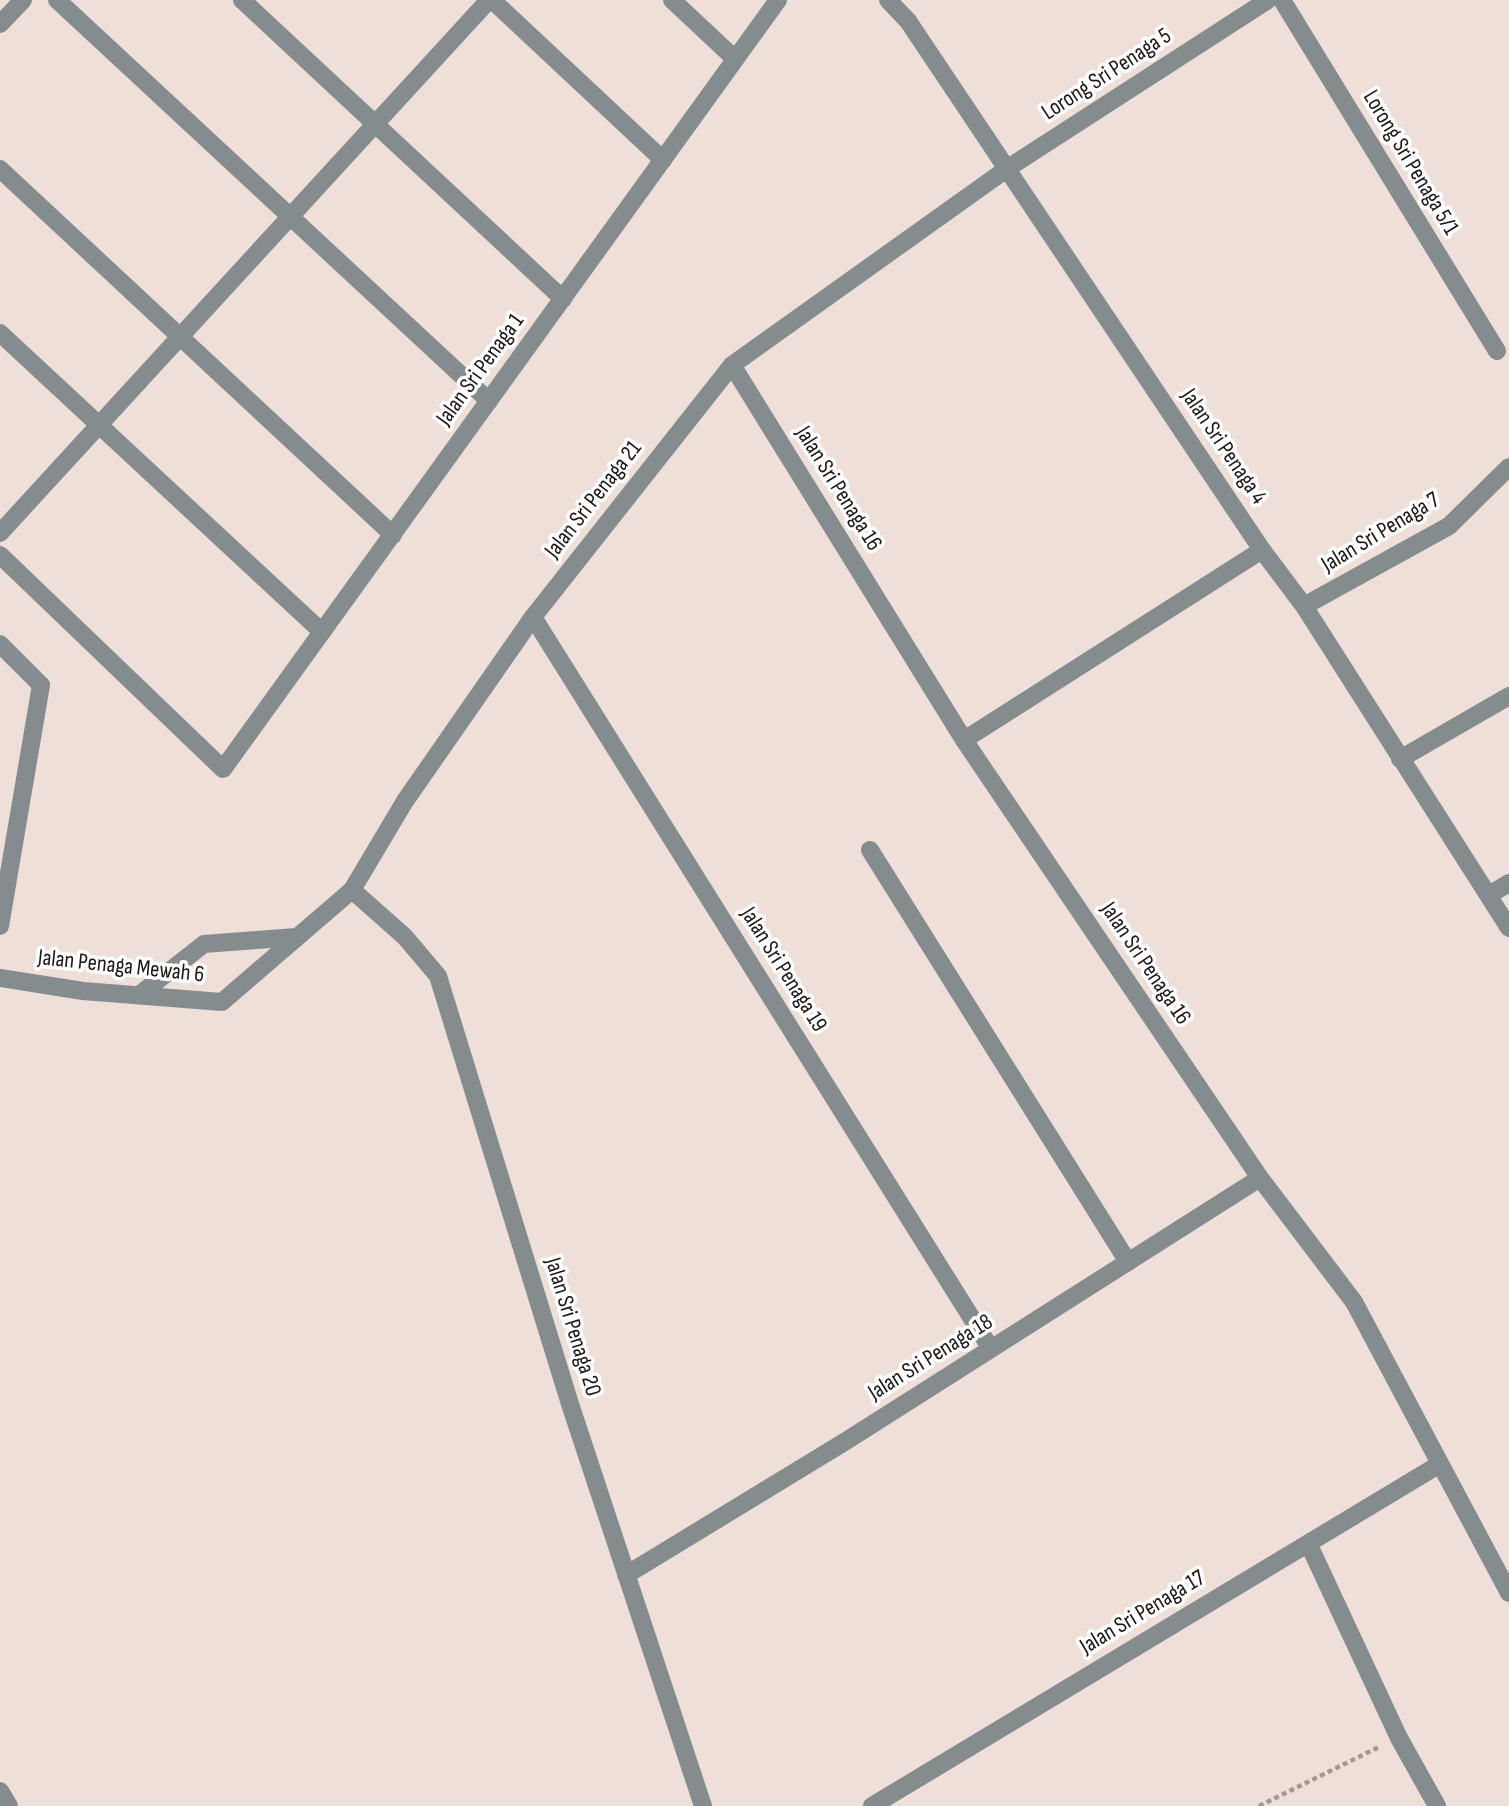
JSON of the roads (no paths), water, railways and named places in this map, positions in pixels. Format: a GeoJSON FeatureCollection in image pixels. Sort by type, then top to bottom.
{"type":"FeatureCollection","features":[{"type":"Feature","properties":{"kind":"street"},"geometry":{"type":"LineString","coordinates":[[0,24],[23,0]]}},
{"type":"Feature","properties":{"kind":"street"},"geometry":{"type":"LineString","coordinates":[[57,0],[489,401]]}},
{"type":"Feature","properties":{"kind":"street"},"geometry":{"type":"LineString","coordinates":[[242,0],[563,299]]}},
{"type":"Feature","properties":{"kind":"street"},"geometry":{"type":"LineString","coordinates":[[0,533],[490,0],[663,160]]}},
{"type":"Feature","properties":{"kind":"street"},"geometry":{"type":"LineString","coordinates":[[672,0],[735,59]]}},
{"type":"Feature","properties":{"kind":"street","name":"Jalan Sri Penaga 1"},"geometry":{"type":"LineString","coordinates":[[0,555],[223,769],[778,0]]}},
{"type":"Feature","properties":{"kind":"street","name":"Jalan Sri Penaga 4"},"geometry":{"type":"LineString","coordinates":[[888,0],[908,21],[1262,550],[1304,606],[1509,928]]}},
{"type":"Feature","properties":{"kind":"street","name":"Lorong Sri Penaga 5"},"geometry":{"type":"LineString","coordinates":[[1008,168],[1269,0]]}},
{"type":"Feature","properties":{"kind":"street","name":"Lorong Sri Penaga 5/1"},"geometry":{"type":"LineString","coordinates":[[1282,0],[1496,351]]}},
{"type":"Feature","properties":{"kind":"street","name":"Jalan Sri Penaga 21"},"geometry":{"type":"LineString","coordinates":[[296,937],[352,890],[405,802],[533,617],[732,365],[1008,168]]}},
{"type":"Feature","properties":{"kind":"street"},"geometry":{"type":"LineString","coordinates":[[0,169],[393,535]]}},
{"type":"Feature","properties":{"kind":"street"},"geometry":{"type":"LineString","coordinates":[[0,333],[322,632]]}},
{"type":"Feature","properties":{"kind":"street","name":"Jalan Sri Penaga 16"},"geometry":{"type":"LineString","coordinates":[[732,365],[964,740],[1260,1178],[1354,1302],[1509,1593]]}},
{"type":"Feature","properties":{"kind":"street","name":"Jalan Sri Penaga 7"},"geometry":{"type":"LineString","coordinates":[[1304,606],[1449,526],[1509,467]]}},
{"type":"Feature","properties":{"kind":"street"},"geometry":{"type":"LineString","coordinates":[[964,740],[1262,550]]}},
{"type":"Feature","properties":{"kind":"street","name":"Jalan Sri Penaga 19"},"geometry":{"type":"LineString","coordinates":[[533,617],[991,1349]]}},
{"type":"Feature","properties":{"kind":"street"},"geometry":{"type":"LineString","coordinates":[[0,644],[41,685],[0,926]]}},
{"type":"Feature","properties":{"kind":"street"},"geometry":{"type":"LineString","coordinates":[[1400,759],[1509,696]]}},
{"type":"Feature","properties":{"kind":"street"},"geometry":{"type":"LineString","coordinates":[[870,850],[1128,1262]]}},
{"type":"Feature","properties":{"kind":"street"},"geometry":{"type":"LineString","coordinates":[[1489,895],[1509,883]]}},
{"type":"Feature","properties":{"kind":"street","name":"Jalan Sri Penaga 20"},"geometry":{"type":"LineString","coordinates":[[352,890],[405,937],[438,976],[570,1404],[703,1806]]}},
{"type":"Feature","properties":{"kind":"street"},"geometry":{"type":"LineString","coordinates":[[139,995],[204,944],[296,937]]}},
{"type":"Feature","properties":{"kind":"street","name":"Jalan Penaga Mewah 6"},"geometry":{"type":"LineString","coordinates":[[0,978],[83,991],[222,1002],[296,937]]}},
{"type":"Feature","properties":{"kind":"street","name":"Jalan Sri Penaga 18"},"geometry":{"type":"LineString","coordinates":[[626,1575],[991,1349],[1260,1178]]}},
{"type":"Feature","properties":{"kind":"street","name":"Jalan Sri Penaga 17"},"geometry":{"type":"LineString","coordinates":[[872,1806],[1440,1464]]}},
{"type":"Feature","properties":{"kind":"street"},"geometry":{"type":"LineString","coordinates":[[1309,1545],[1399,1738],[1437,1806]]}},
{"type":"Feature","properties":{"kind":"street"},"geometry":{"type":"LineString","coordinates":[[0,1791],[9,1806]]}}]}
